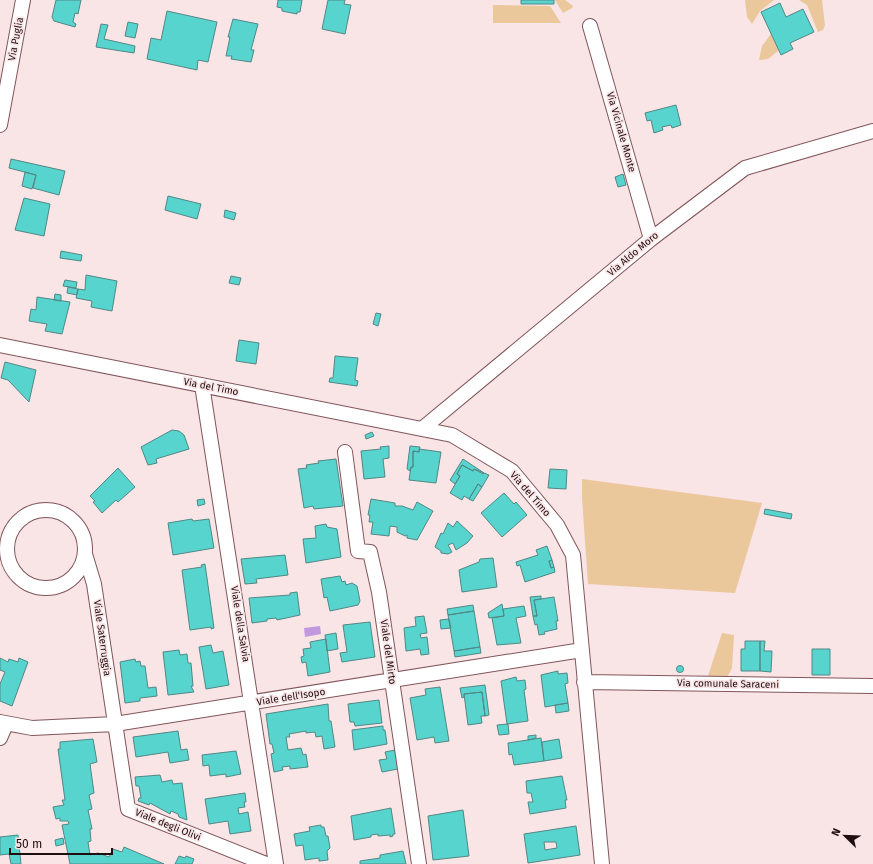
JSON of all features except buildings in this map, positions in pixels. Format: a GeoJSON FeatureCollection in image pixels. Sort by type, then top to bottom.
{"type":"FeatureCollection","features":[{"type":"Feature","properties":{"kind":"street","name":"Via Puglia"},"geometry":{"type":"LineString","coordinates":[[0,125],[23,0]]}},
{"type":"Feature","properties":{"kind":"street","name":"Via Vicinale Monte"},"geometry":{"type":"LineString","coordinates":[[590,26],[651,239]]}},
{"type":"Feature","properties":{"kind":"street","name":"Via Aldo Moro"},"geometry":{"type":"LineString","coordinates":[[422,429],[651,239],[745,168],[873,131]]}},
{"type":"Feature","properties":{"kind":"street","name":"Via del Timo"},"geometry":{"type":"LineString","coordinates":[[0,345],[452,435],[512,471],[557,525],[573,555],[582,650]]}},
{"type":"Feature","properties":{"kind":"street","name":"Viale della Salvia"},"geometry":{"type":"LineString","coordinates":[[202,385],[253,703],[276,864]]}},
{"type":"Feature","properties":{"kind":"street","name":"Viale del Mirto"},"geometry":{"type":"LineString","coordinates":[[345,452],[358,551],[370,552],[379,592],[419,864]]}},
{"type":"Feature","properties":{"kind":"street","name":"Viale Saterruggia"},"geometry":{"type":"LineString","coordinates":[[47,510],[60,512],[71,519],[80,529],[84,541],[84,554],[81,566],[68,581],[51,588],[38,588],[26,583],[16,575],[3,555],[8,538],[14,527],[23,517],[34,511],[47,510]]}},
{"type":"Feature","properties":{"kind":"street","name":"Viale Saterruggia"},"geometry":{"type":"LineString","coordinates":[[84,554],[94,584],[114,724]]}},
{"type":"Feature","properties":{"kind":"street","name":"Viale dell'Isopo"},"geometry":{"type":"LineString","coordinates":[[3,723],[32,728],[114,724],[582,650]]}},
{"type":"Feature","properties":{"kind":"street"},"geometry":{"type":"LineString","coordinates":[[582,650],[602,864]]}},
{"type":"Feature","properties":{"kind":"street","name":"Via comunale Saraceni"},"geometry":{"type":"LineString","coordinates":[[584,682],[873,686]]}},
{"type":"Feature","properties":{"kind":"street"},"geometry":{"type":"LineString","coordinates":[[0,738],[3,723]]}},
{"type":"Feature","properties":{"kind":"street","name":"Viale degli Olivi"},"geometry":{"type":"LineString","coordinates":[[114,724],[128,809],[266,864]]}},
{"type":"Feature","properties":{"kind":"shaded area"},"geometry":{"type":"Polygon","coordinates":[[[555,0],[565,0],[573,6],[563,13],[555,0]]]}},
{"type":"Feature","properties":{"kind":"shaded area"},"geometry":{"type":"Polygon","coordinates":[[[745,0],[774,0],[760,11],[752,24],[747,17],[745,0]]]}},
{"type":"Feature","properties":{"kind":"shaded area"},"geometry":{"type":"Polygon","coordinates":[[[799,0],[822,0],[825,25],[823,30],[818,32],[807,5],[799,0]]]}},
{"type":"Feature","properties":{"kind":"shaded area"},"geometry":{"type":"Polygon","coordinates":[[[493,5],[550,6],[561,23],[493,23],[493,5]]]}},
{"type":"Feature","properties":{"kind":"shaded area"},"geometry":{"type":"Polygon","coordinates":[[[771,34],[779,50],[768,59],[759,60],[762,46],[771,34]]]}},
{"type":"Feature","properties":{"kind":"shaded area"},"geometry":{"type":"Polygon","coordinates":[[[582,479],[762,503],[735,593],[588,584],[582,479]]]}},
{"type":"Feature","properties":{"kind":"shaded area"},"geometry":{"type":"Polygon","coordinates":[[[320,626],[321,634],[305,637],[304,628],[320,626]]]}},
{"type":"Feature","properties":{"kind":"shaded area"},"geometry":{"type":"Polygon","coordinates":[[[722,633],[734,635],[732,668],[726,679],[707,679],[722,633]]]}}]}
